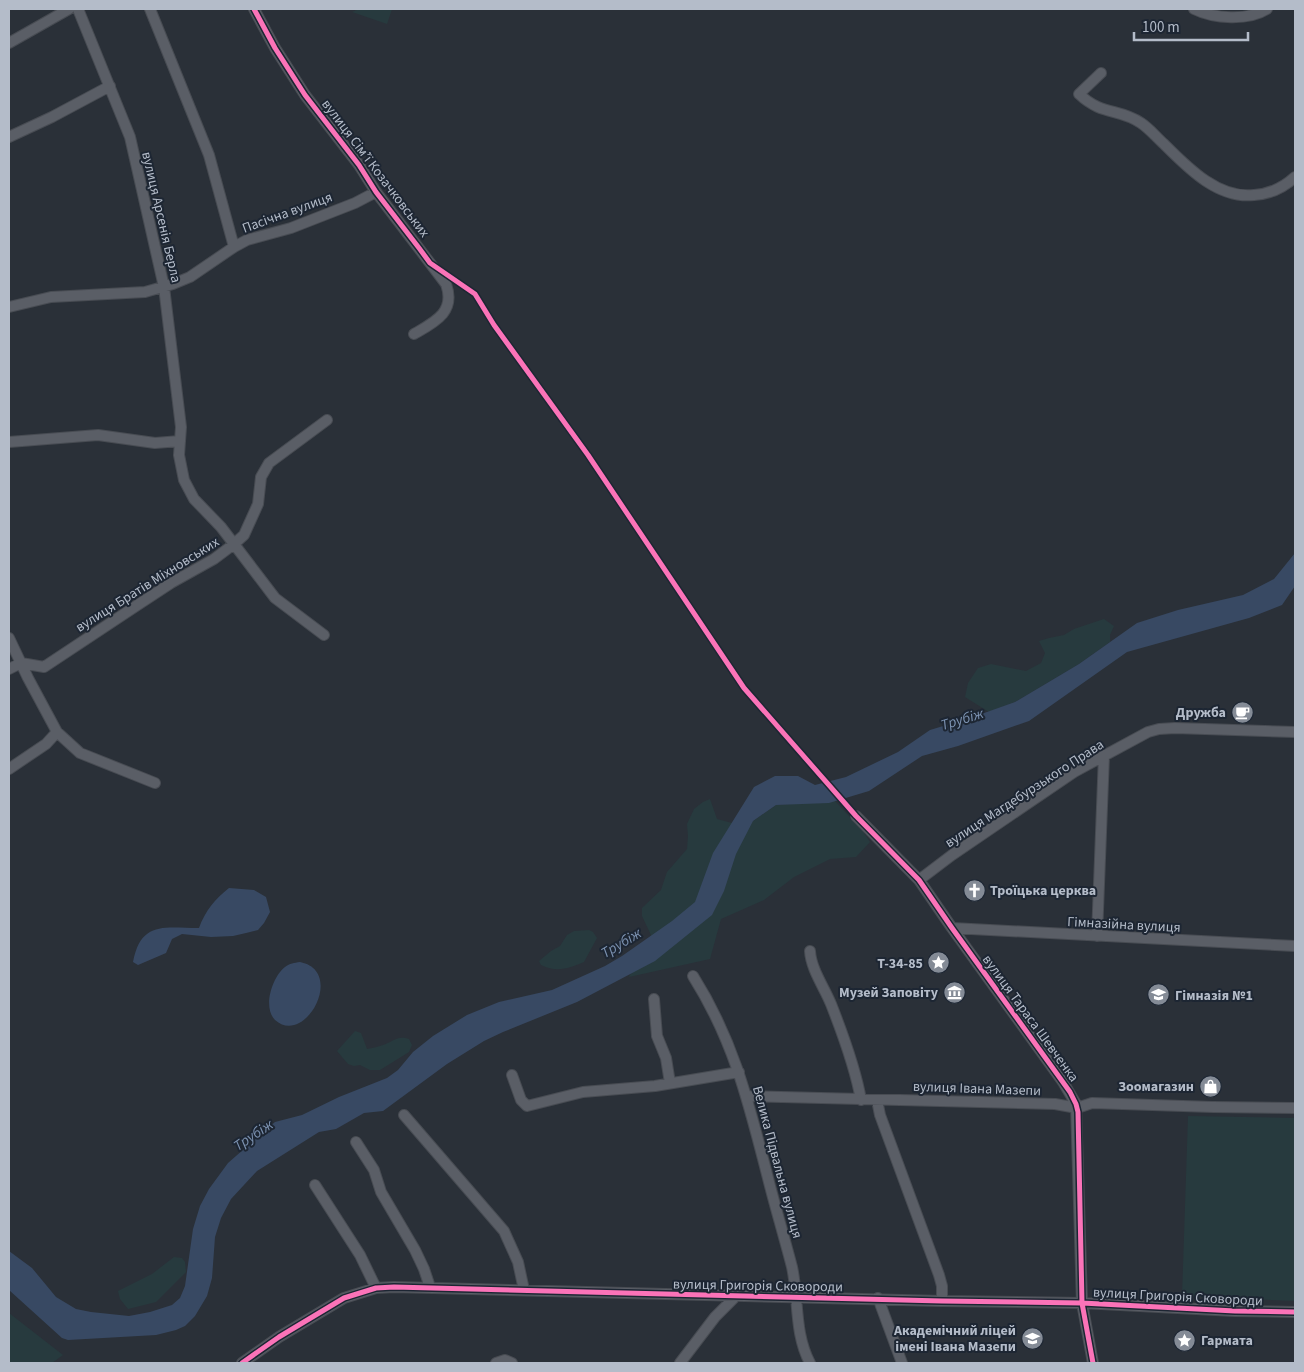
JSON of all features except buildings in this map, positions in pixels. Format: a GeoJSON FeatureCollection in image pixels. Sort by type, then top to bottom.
{"type":"FeatureCollection","features":[{"type":"Feature","properties":{"kind":"street"},"geometry":{"type":"LineString","coordinates":[[9,43],[69,9]]}},
{"type":"Feature","properties":{"kind":"street","name":"вулиця Арсенія Берла"},"geometry":{"type":"LineString","coordinates":[[78,9],[130,137],[164,287],[181,426],[180,464],[186,486],[194,499],[217,523],[275,598],[324,635]]}},
{"type":"Feature","properties":{"kind":"street"},"geometry":{"type":"LineString","coordinates":[[150,9],[209,155],[234,247]]}},
{"type":"Feature","properties":{"kind":"street","name":"вулиця Сімʼї Козачковських"},"geometry":{"type":"LineString","coordinates":[[254,9],[288,69],[313,106],[448,289],[449,303],[445,312],[434,322],[414,334]]}},
{"type":"Feature","properties":{"kind":"street"},"geometry":{"type":"LineString","coordinates":[[1194,9],[1210,14],[1236,17],[1252,15],[1267,9]]}},
{"type":"Feature","properties":{"kind":"street"},"geometry":{"type":"LineString","coordinates":[[1101,73],[1080,94],[1096,108],[1125,115],[1143,124],[1177,156],[1215,187],[1238,196],[1264,194],[1278,190],[1295,177]]}},
{"type":"Feature","properties":{"kind":"street"},"geometry":{"type":"LineString","coordinates":[[9,137],[52,117],[110,86]]}},
{"type":"Feature","properties":{"kind":"street","name":"Пасічна вулиця"},"geometry":{"type":"LineString","coordinates":[[9,307],[51,297],[145,292],[164,287],[190,277],[234,247],[256,237],[292,228],[376,192]]}},
{"type":"Feature","properties":{"kind":"street","name":"вулиця Братів Міхновських"},"geometry":{"type":"LineString","coordinates":[[21,663],[44,667],[171,583],[214,559],[234,544],[244,535],[258,504],[261,477],[269,463],[327,420]]}},
{"type":"Feature","properties":{"kind":"street"},"geometry":{"type":"LineString","coordinates":[[9,442],[98,435],[155,442],[180,441]]}},
{"type":"Feature","properties":{"kind":"street"},"geometry":{"type":"LineString","coordinates":[[9,638],[57,732],[80,753],[155,783]]}},
{"type":"Feature","properties":{"kind":"street"},"geometry":{"type":"LineString","coordinates":[[9,669],[21,663]]}},
{"type":"Feature","properties":{"kind":"street","name":"вулиця Магдебурзького Права"},"geometry":{"type":"LineString","coordinates":[[919,880],[1063,780],[1143,734],[1164,728],[1295,732]]}},
{"type":"Feature","properties":{"kind":"street"},"geometry":{"type":"LineString","coordinates":[[9,769],[46,744],[57,732]]}},
{"type":"Feature","properties":{"kind":"street"},"geometry":{"type":"LineString","coordinates":[[1097,936],[1104,755]]}},
{"type":"Feature","properties":{"kind":"street","name":"вулиця Тараса Шевченка"},"geometry":{"type":"LineString","coordinates":[[856,816],[919,880],[1074,1099],[1077,1108],[1082,1303],[1093,1363]]}},
{"type":"Feature","properties":{"kind":"street","name":"Гімназійна вулиця"},"geometry":{"type":"LineString","coordinates":[[952,928],[1295,946]]}},
{"type":"Feature","properties":{"kind":"street"},"geometry":{"type":"LineString","coordinates":[[810,950],[812,962],[837,1023],[861,1100]]}},
{"type":"Feature","properties":{"kind":"street","name":"Велика Підвальна вулиця"},"geometry":{"type":"LineString","coordinates":[[693,976],[718,1020],[747,1096],[791,1265],[801,1343],[810,1363]]}},
{"type":"Feature","properties":{"kind":"street"},"geometry":{"type":"LineString","coordinates":[[654,1000],[657,1036],[666,1058],[670,1083]]}},
{"type":"Feature","properties":{"kind":"street"},"geometry":{"type":"LineString","coordinates":[[512,1075],[521,1100],[527,1106],[583,1092],[670,1083],[739,1072]]}},
{"type":"Feature","properties":{"kind":"street","name":"вулиця Івана Мазепи"},"geometry":{"type":"LineString","coordinates":[[747,1096],[1055,1104],[1077,1108],[1092,1103],[1295,1108]]}},
{"type":"Feature","properties":{"kind":"street"},"geometry":{"type":"LineString","coordinates":[[877,1100],[880,1115],[939,1275],[942,1286],[942,1301]]}},
{"type":"Feature","properties":{"kind":"street"},"geometry":{"type":"LineString","coordinates":[[404,1115],[506,1235],[518,1262],[524,1290]]}},
{"type":"Feature","properties":{"kind":"street"},"geometry":{"type":"LineString","coordinates":[[356,1142],[374,1170],[381,1192],[421,1261],[430,1287]]}},
{"type":"Feature","properties":{"kind":"street"},"geometry":{"type":"LineString","coordinates":[[315,1185],[360,1255],[376,1288]]}},
{"type":"Feature","properties":{"kind":"street","name":"вулиця Григорія Сковороди"},"geometry":{"type":"LineString","coordinates":[[242,1363],[327,1307],[349,1296],[376,1288],[430,1287],[1082,1303],[1235,1311],[1295,1312]]}},
{"type":"Feature","properties":{"kind":"street"},"geometry":{"type":"LineString","coordinates":[[680,1363],[715,1316],[736,1296]]}},
{"type":"Feature","properties":{"kind":"street"},"geometry":{"type":"LineString","coordinates":[[878,1298],[902,1363]]}},
{"type":"Feature","properties":{"kind":"street"},"geometry":{"type":"LineString","coordinates":[[496,1363],[505,1360],[512,1363]]}},
{"type":"Feature","properties":{"kind":"green space"},"geometry":{"type":"Polygon","coordinates":[[[359,9],[392,9],[387,24],[352,12],[359,9]]]}},
{"type":"Feature","properties":{"kind":"green space"},"geometry":{"type":"Polygon","coordinates":[[[1104,619],[1114,626],[1110,635],[1110,642],[1079,664],[1015,702],[989,712],[965,697],[968,683],[978,668],[991,664],[1026,671],[1041,663],[1045,653],[1039,641],[1064,635],[1074,629],[1104,619]]]}},
{"type":"Feature","properties":{"kind":"green space"},"geometry":{"type":"Polygon","coordinates":[[[710,799],[717,819],[732,823],[753,821],[776,805],[835,801],[862,830],[870,842],[856,857],[830,859],[794,877],[764,900],[721,919],[710,959],[629,977],[651,935],[642,916],[642,908],[661,890],[667,872],[687,849],[687,824],[694,809],[710,799]]]}},
{"type":"Feature","properties":{"kind":"green space"},"geometry":{"type":"Polygon","coordinates":[[[589,930],[597,938],[584,962],[568,968],[558,969],[541,965],[539,961],[560,946],[567,935],[574,931],[589,930]]]}},
{"type":"Feature","properties":{"kind":"green space"},"geometry":{"type":"Polygon","coordinates":[[[355,1031],[361,1033],[367,1049],[401,1038],[409,1039],[412,1045],[409,1052],[380,1070],[370,1070],[360,1065],[348,1064],[337,1051],[355,1031]]]}},
{"type":"Feature","properties":{"kind":"green space"},"geometry":{"type":"Polygon","coordinates":[[[1188,1116],[1295,1118],[1295,1301],[1182,1296],[1188,1116]]]}},
{"type":"Feature","properties":{"kind":"green space"},"geometry":{"type":"Polygon","coordinates":[[[174,1257],[182,1258],[185,1262],[186,1272],[156,1302],[128,1309],[120,1299],[118,1291],[152,1274],[174,1257]]]}},
{"type":"Feature","properties":{"kind":"green space"},"geometry":{"type":"Polygon","coordinates":[[[9,1313],[63,1355],[52,1363],[9,1363],[9,1313]]]}},
{"type":"Feature","properties":{"kind":"water"},"geometry":{"type":"Polygon","coordinates":[[[1295,553],[1295,586],[1282,605],[1249,618],[1127,652],[1029,721],[958,746],[922,756],[869,791],[829,803],[776,805],[753,821],[736,854],[724,891],[712,915],[655,961],[577,1002],[484,1041],[447,1064],[383,1111],[364,1113],[336,1129],[319,1132],[257,1171],[231,1199],[221,1218],[215,1237],[212,1278],[207,1296],[195,1316],[185,1326],[156,1335],[68,1340],[62,1338],[9,1290],[9,1251],[32,1268],[56,1297],[76,1309],[129,1316],[172,1305],[180,1298],[185,1286],[193,1229],[200,1206],[209,1189],[228,1163],[275,1122],[302,1115],[339,1097],[387,1078],[398,1070],[413,1052],[433,1036],[467,1015],[499,1002],[552,990],[605,966],[672,921],[695,902],[713,853],[754,787],[775,776],[798,776],[815,785],[846,777],[898,752],[930,730],[1015,702],[1079,664],[1137,623],[1178,610],[1243,595],[1274,579],[1295,553]]]}},
{"type":"Feature","properties":{"kind":"water"},"geometry":{"type":"Polygon","coordinates":[[[229,888],[254,890],[266,897],[270,912],[258,930],[233,936],[211,937],[182,934],[172,939],[166,953],[138,965],[133,962],[137,948],[148,933],[156,929],[165,928],[199,928],[211,906],[229,888]]]}},
{"type":"Feature","properties":{"kind":"water"},"geometry":{"type":"Polygon","coordinates":[[[300,962],[313,968],[320,979],[320,991],[316,1004],[308,1016],[298,1024],[287,1026],[275,1020],[271,1014],[269,1000],[273,984],[281,971],[292,963],[300,962]]]}},
{"type":"Feature","properties":{"kind":"cycle path"},"geometry":{"type":"LineString","coordinates":[[254,9],[275,48],[305,95],[359,165],[376,192],[430,263],[475,294],[494,325],[588,455],[744,688],[856,816],[919,880],[1070,1092],[1078,1112],[1082,1303],[1093,1363]]}},
{"type":"Feature","properties":{"kind":"cycle path"},"geometry":{"type":"LineString","coordinates":[[242,1363],[279,1337],[344,1298],[376,1288],[394,1287],[1082,1303],[1235,1311],[1295,1312]]}},
{"type":"Feature","properties":{"kind":"place","name":"Дружба"},"geometry":{"type":"Point","coordinates":[1242,712]}},
{"type":"Feature","properties":{"kind":"place","name":"Троїцька церква"},"geometry":{"type":"Point","coordinates":[974,890]}},
{"type":"Feature","properties":{"kind":"place","name":"Т-34-85"},"geometry":{"type":"Point","coordinates":[939,963]}},
{"type":"Feature","properties":{"kind":"place","name":"Музей Заповіту"},"geometry":{"type":"Point","coordinates":[954,992]}},
{"type":"Feature","properties":{"kind":"place","name":"Гімназія №1"},"geometry":{"type":"Point","coordinates":[1159,995]}},
{"type":"Feature","properties":{"kind":"place","name":"Зоомагазин"},"geometry":{"type":"Point","coordinates":[1210,1086]}},
{"type":"Feature","properties":{"kind":"place","name":"Академічний ліцей імені Івана Мазепи"},"geometry":{"type":"Point","coordinates":[1032,1338]}},
{"type":"Feature","properties":{"kind":"place","name":"Гармата"},"geometry":{"type":"Point","coordinates":[1185,1340]}},
{"type":"Feature","properties":{"kind":"water label","name":"Трубіж"},"geometry":{"type":"Point","coordinates":[962,719]}},
{"type":"Feature","properties":{"kind":"water label","name":"Трубіж"},"geometry":{"type":"Point","coordinates":[621,943]}},
{"type":"Feature","properties":{"kind":"water label","name":"Трубіж"},"geometry":{"type":"Point","coordinates":[253,1135]}}]}
